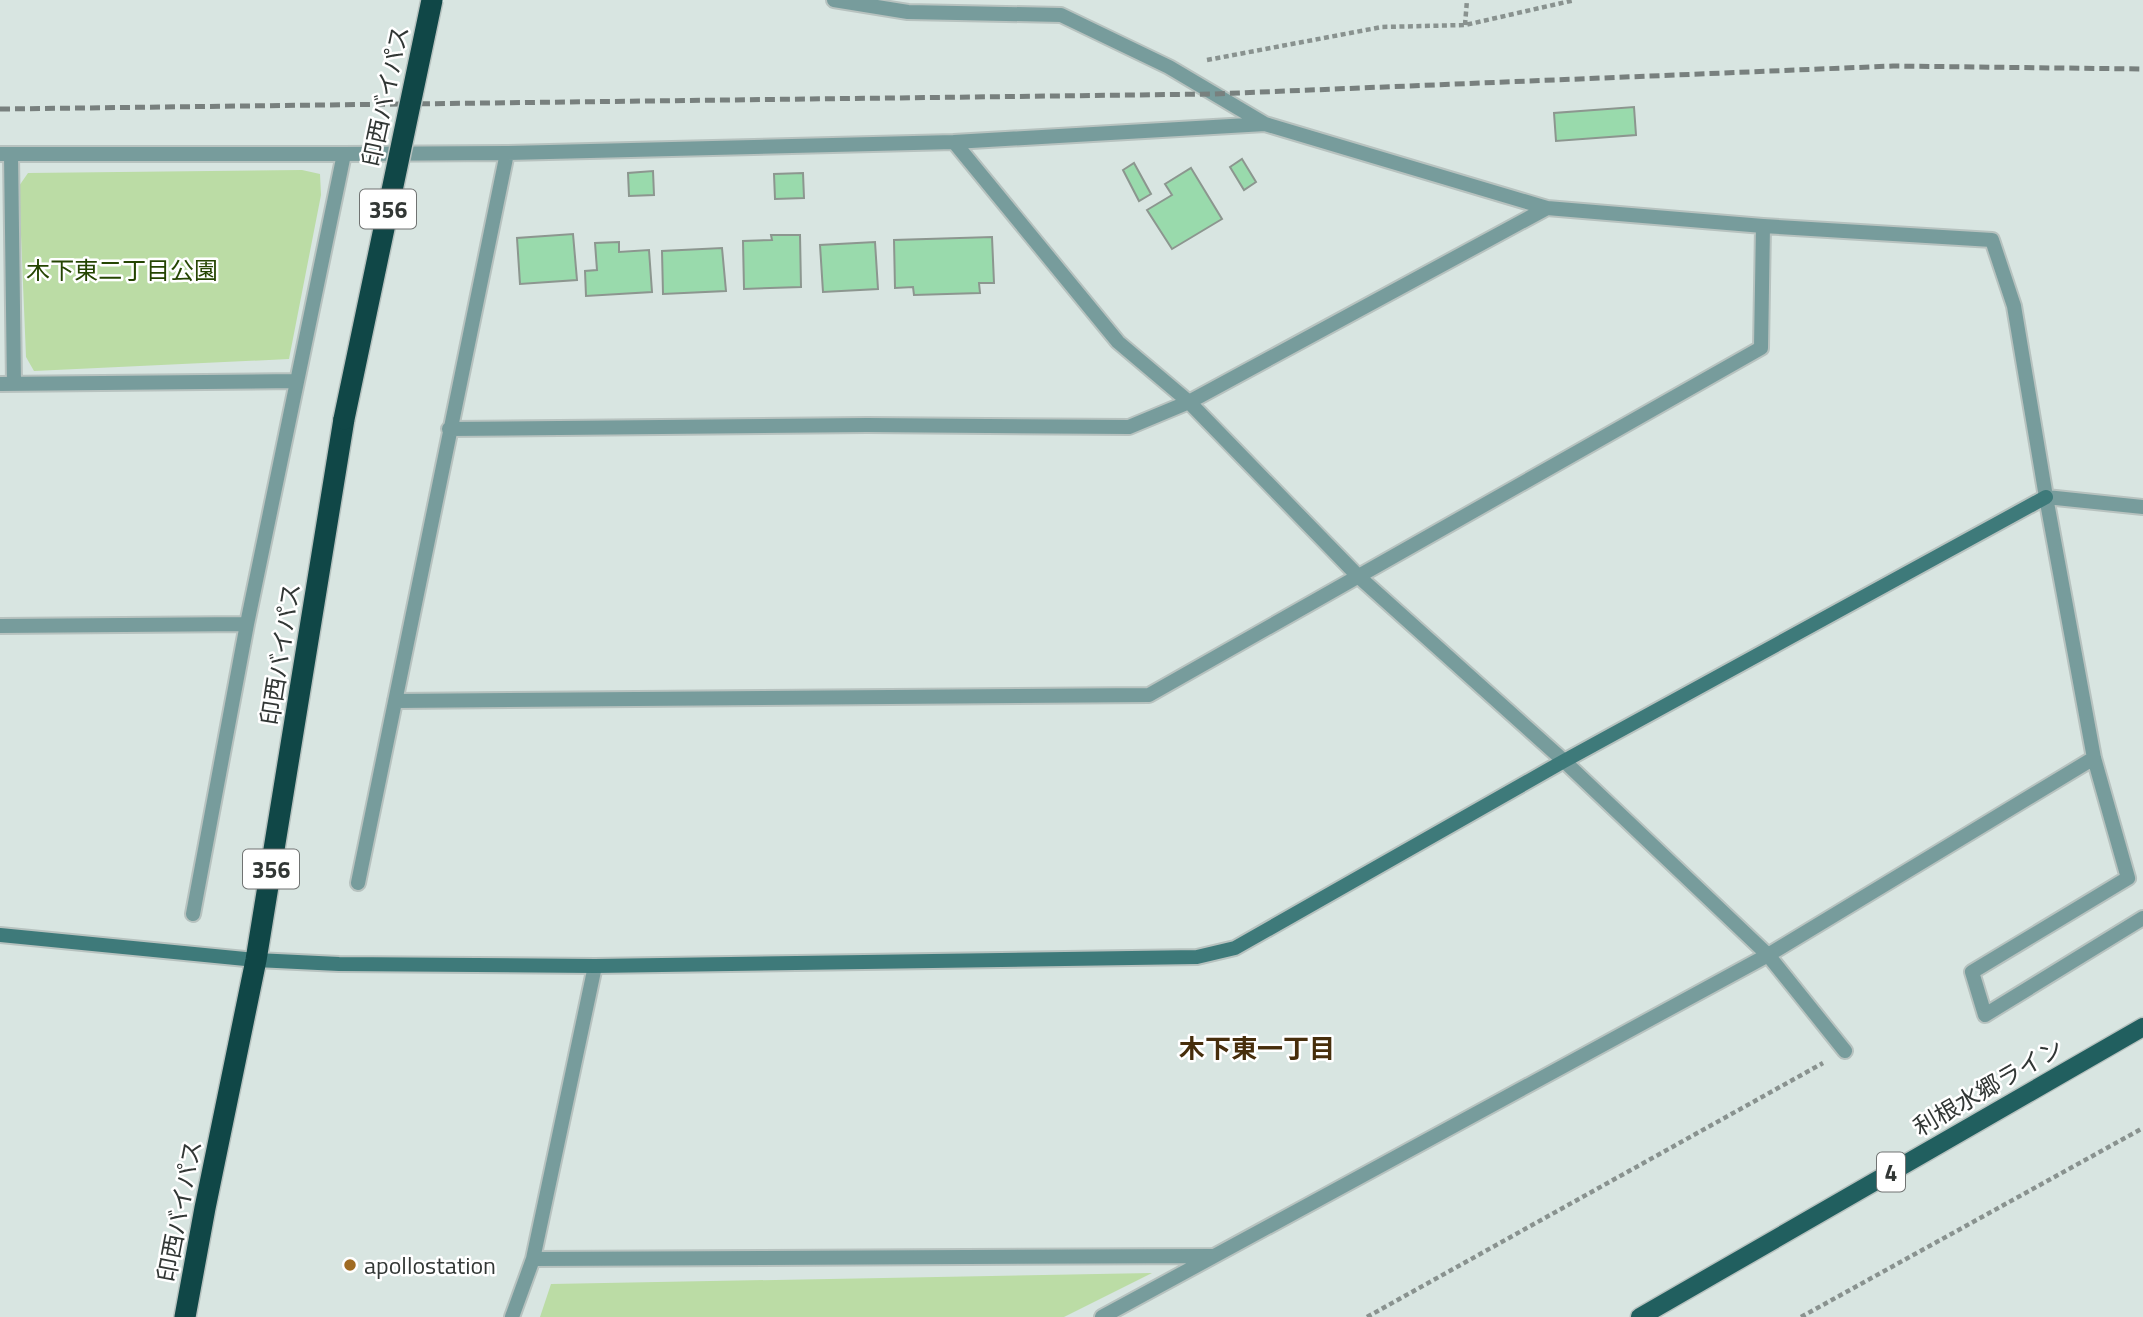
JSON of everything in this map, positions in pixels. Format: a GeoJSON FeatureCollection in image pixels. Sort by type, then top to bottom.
{"type":"FeatureCollection","features":[{"type":"Feature","properties":{"kind":"highway","name":"印西バイパス"},"geometry":{"type":"LineString","coordinates":[[185,1317],[256,960],[344,419],[432,0]]}},
{"type":"Feature","properties":{"kind":"main road","name":"利根水郷ライン"},"geometry":{"type":"LineString","coordinates":[[1640,1317],[2143,1027]]}},
{"type":"Feature","properties":{"kind":"street"},"geometry":{"type":"LineString","coordinates":[[834,0],[908,12],[1061,15],[1169,67],[1265,124],[1547,208],[1763,226],[1992,240],[2014,306],[2094,758],[2128,878],[1972,972],[1985,1015],[2143,918]]}},
{"type":"Feature","properties":{"kind":"street"},"geometry":{"type":"LineString","coordinates":[[296,381],[7,384],[6,154],[507,153],[954,142],[1265,124]]}},
{"type":"Feature","properties":{"kind":"street"},"geometry":{"type":"LineString","coordinates":[[954,142],[1118,342],[1189,402],[1358,576],[1564,761],[1768,955],[1845,1051]]}},
{"type":"Feature","properties":{"kind":"street"},"geometry":{"type":"LineString","coordinates":[[358,883],[507,153]]}},
{"type":"Feature","properties":{"kind":"street"},"geometry":{"type":"LineString","coordinates":[[193,914],[247,624],[344,154]]}},
{"type":"Feature","properties":{"kind":"street"},"geometry":{"type":"LineString","coordinates":[[449,429],[867,425],[1129,427],[1189,402],[1547,208]]}},
{"type":"Feature","properties":{"kind":"street"},"geometry":{"type":"LineString","coordinates":[[395,701],[1149,695],[1761,348],[1763,226]]}},
{"type":"Feature","properties":{"kind":"street"},"geometry":{"type":"LineString","coordinates":[[0,935],[256,960],[339,964],[595,966],[1197,957],[1235,948],[1564,761],[2046,497],[2143,507]]}},
{"type":"Feature","properties":{"kind":"street"},"geometry":{"type":"LineString","coordinates":[[0,626],[247,624]]}},
{"type":"Feature","properties":{"kind":"street"},"geometry":{"type":"LineString","coordinates":[[1102,1317],[1768,955],[2094,758]]}},
{"type":"Feature","properties":{"kind":"street"},"geometry":{"type":"LineString","coordinates":[[512,1317],[533,1259],[595,966]]}},
{"type":"Feature","properties":{"kind":"street"},"geometry":{"type":"LineString","coordinates":[[533,1259],[1213,1256]]}},
{"type":"Feature","properties":{"kind":"path"},"geometry":{"type":"LineString","coordinates":[[1465,25],[1467,0]]}},
{"type":"Feature","properties":{"kind":"path"},"geometry":{"type":"LineString","coordinates":[[1169,67],[1382,27],[1465,25],[1575,0]]}},
{"type":"Feature","properties":{"kind":"path"},"geometry":{"type":"LineString","coordinates":[[1367,1317],[1845,1051]]}},
{"type":"Feature","properties":{"kind":"path"},"geometry":{"type":"LineString","coordinates":[[1801,1317],[2143,1128]]}},
{"type":"Feature","properties":{"kind":"green space","name":"木下東二丁目公園"},"geometry":{"type":"Polygon","coordinates":[[[302,170],[320,174],[321,195],[289,359],[34,371],[26,357],[19,186],[28,173],[302,170]]]}},
{"type":"Feature","properties":{"kind":"green space"},"geometry":{"type":"Polygon","coordinates":[[[1152,1273],[1064,1317],[540,1317],[551,1284],[1152,1273]]]}},
{"type":"Feature","properties":{"kind":"building"},"geometry":{"type":"Polygon","coordinates":[[[1634,107],[1636,135],[1556,141],[1554,113],[1634,107]]]}},
{"type":"Feature","properties":{"kind":"building"},"geometry":{"type":"Polygon","coordinates":[[[1242,159],[1256,182],[1244,190],[1230,167],[1242,159]]]}},
{"type":"Feature","properties":{"kind":"building"},"geometry":{"type":"Polygon","coordinates":[[[1134,163],[1151,194],[1139,201],[1123,170],[1134,163]]]}},
{"type":"Feature","properties":{"kind":"building"},"geometry":{"type":"Polygon","coordinates":[[[1191,168],[1222,219],[1172,249],[1147,210],[1172,195],[1165,184],[1191,168]]]}},
{"type":"Feature","properties":{"kind":"building"},"geometry":{"type":"Polygon","coordinates":[[[653,171],[654,195],[629,196],[628,173],[653,171]]]}},
{"type":"Feature","properties":{"kind":"building"},"geometry":{"type":"Polygon","coordinates":[[[803,173],[804,198],[775,199],[774,174],[803,173]]]}},
{"type":"Feature","properties":{"kind":"building"},"geometry":{"type":"Polygon","coordinates":[[[573,234],[577,280],[520,284],[517,238],[573,234]]]}},
{"type":"Feature","properties":{"kind":"building"},"geometry":{"type":"Polygon","coordinates":[[[771,235],[800,235],[801,287],[744,289],[743,241],[772,240],[771,235]]]}},
{"type":"Feature","properties":{"kind":"building"},"geometry":{"type":"Polygon","coordinates":[[[992,237],[994,283],[979,283],[980,293],[914,295],[913,287],[895,288],[894,240],[992,237]]]}},
{"type":"Feature","properties":{"kind":"building"},"geometry":{"type":"Polygon","coordinates":[[[619,242],[619,252],[649,250],[652,292],[586,296],[585,271],[597,270],[595,243],[619,242]]]}},
{"type":"Feature","properties":{"kind":"building"},"geometry":{"type":"Polygon","coordinates":[[[875,242],[878,289],[823,292],[820,245],[875,242]]]}},
{"type":"Feature","properties":{"kind":"building"},"geometry":{"type":"Polygon","coordinates":[[[722,248],[726,291],[663,294],[662,251],[722,248]]]}},
{"type":"Feature","properties":{"kind":"railway"},"geometry":{"type":"LineString","coordinates":[[0,109],[1214,94],[1893,66],[2143,69]]}},
{"type":"Feature","properties":{"kind":"place","name":"apollostation"},"geometry":{"type":"Point","coordinates":[350,1265]}},
{"type":"Feature","properties":{"kind":"district","name":"木下東一丁目"},"geometry":{"type":"Point","coordinates":[1257,1048]}}]}
